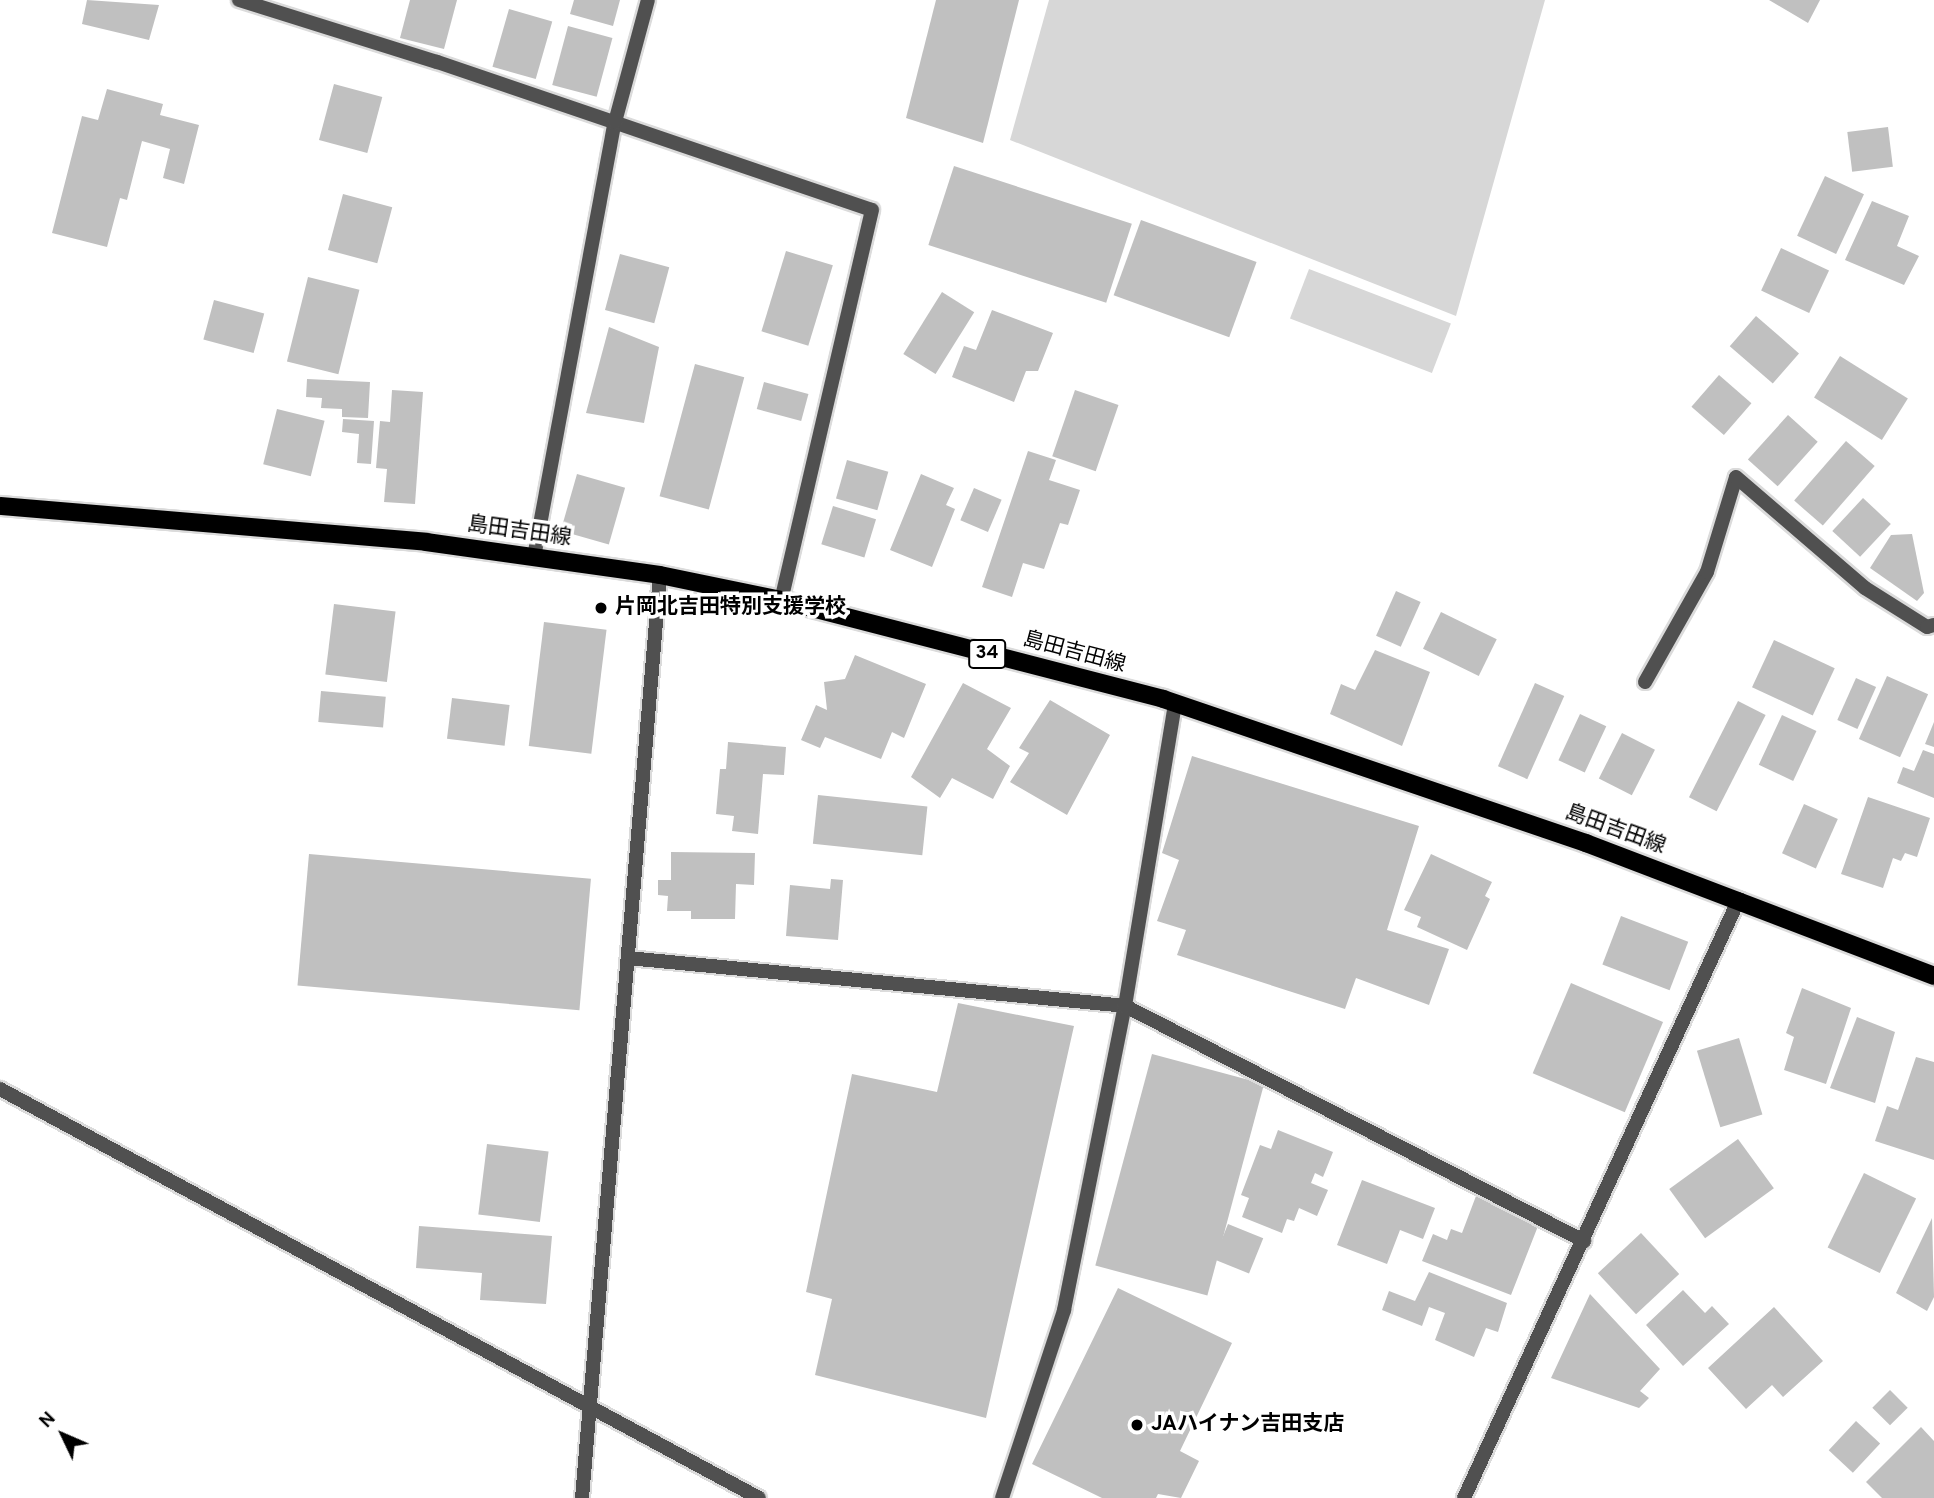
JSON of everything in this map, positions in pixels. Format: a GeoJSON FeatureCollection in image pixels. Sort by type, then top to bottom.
{"type":"FeatureCollection","features":[{"type":"Feature","properties":{"kind":"main road","name":"島田吉田線"},"geometry":{"type":"LineString","coordinates":[[0,506],[426,542],[660,575],[781,600],[1175,704],[1739,900],[1934,976]]}},
{"type":"Feature","properties":{"kind":"street"},"geometry":{"type":"LineString","coordinates":[[240,0],[615,122],[872,210],[781,600]]}},
{"type":"Feature","properties":{"kind":"street"},"geometry":{"type":"LineString","coordinates":[[534,556],[615,122],[648,0]]}},
{"type":"Feature","properties":{"kind":"street"},"geometry":{"type":"LineString","coordinates":[[1645,681],[1707,572],[1736,477],[1865,588],[1927,627],[1934,625]]}},
{"type":"Feature","properties":{"kind":"street"},"geometry":{"type":"LineString","coordinates":[[582,1498],[660,575]]}},
{"type":"Feature","properties":{"kind":"street"},"geometry":{"type":"LineString","coordinates":[[1002,1498],[1064,1310],[1125,1006],[1175,704]]}},
{"type":"Feature","properties":{"kind":"street"},"geometry":{"type":"LineString","coordinates":[[1464,1498],[1739,900]]}},
{"type":"Feature","properties":{"kind":"street"},"geometry":{"type":"LineString","coordinates":[[628,958],[1125,1006],[1584,1241]]}},
{"type":"Feature","properties":{"kind":"street"},"geometry":{"type":"LineString","coordinates":[[0,1089],[759,1498]]}},
{"type":"Feature","properties":{"kind":"shaded area"},"geometry":{"type":"Polygon","coordinates":[[[1049,0],[1545,0],[1456,316],[1010,140],[1049,0]]]}},
{"type":"Feature","properties":{"kind":"shaded area"},"geometry":{"type":"Polygon","coordinates":[[[1309,269],[1451,323],[1432,373],[1290,318],[1309,269]]]}},
{"type":"Feature","properties":{"kind":"building"},"geometry":{"type":"Polygon","coordinates":[[[87,0],[159,5],[149,40],[82,24],[87,0]]]}},
{"type":"Feature","properties":{"kind":"building"},"geometry":{"type":"Polygon","coordinates":[[[410,0],[457,0],[444,49],[400,38],[410,0]]]}},
{"type":"Feature","properties":{"kind":"building"},"geometry":{"type":"Polygon","coordinates":[[[574,0],[620,0],[613,26],[570,14],[574,0]]]}},
{"type":"Feature","properties":{"kind":"building"},"geometry":{"type":"Polygon","coordinates":[[[936,0],[1019,0],[983,143],[906,118],[936,0]]]}},
{"type":"Feature","properties":{"kind":"building"},"geometry":{"type":"Polygon","coordinates":[[[1769,0],[1820,0],[1808,23],[1769,0]]]}},
{"type":"Feature","properties":{"kind":"building"},"geometry":{"type":"Polygon","coordinates":[[[509,9],[552,21],[536,79],[492,67],[509,9]]]}},
{"type":"Feature","properties":{"kind":"building"},"geometry":{"type":"Polygon","coordinates":[[[568,26],[612,38],[597,97],[552,85],[568,26]]]}},
{"type":"Feature","properties":{"kind":"building"},"geometry":{"type":"Polygon","coordinates":[[[334,84],[382,97],[367,153],[319,140],[334,84]]]}},
{"type":"Feature","properties":{"kind":"building"},"geometry":{"type":"Polygon","coordinates":[[[107,89],[163,104],[160,115],[199,125],[184,184],[163,178],[170,149],[142,141],[127,200],[120,198],[107,247],[52,233],[82,116],[98,120],[107,89]]]}},
{"type":"Feature","properties":{"kind":"building"},"geometry":{"type":"Polygon","coordinates":[[[1888,127],[1893,167],[1852,172],[1847,132],[1888,127]]]}},
{"type":"Feature","properties":{"kind":"building"},"geometry":{"type":"Polygon","coordinates":[[[954,166],[1132,224],[1106,303],[928,245],[954,166]]]}},
{"type":"Feature","properties":{"kind":"building"},"geometry":{"type":"Polygon","coordinates":[[[1825,176],[1864,194],[1836,254],[1797,236],[1825,176]]]}},
{"type":"Feature","properties":{"kind":"building"},"geometry":{"type":"Polygon","coordinates":[[[343,194],[392,207],[377,263],[328,250],[343,194]]]}},
{"type":"Feature","properties":{"kind":"building"},"geometry":{"type":"Polygon","coordinates":[[[1872,201],[1909,216],[1897,246],[1919,256],[1904,285],[1845,260],[1872,201]]]}},
{"type":"Feature","properties":{"kind":"building"},"geometry":{"type":"Polygon","coordinates":[[[1141,220],[1257,262],[1229,337],[1114,295],[1141,220]]]}},
{"type":"Feature","properties":{"kind":"building"},"geometry":{"type":"Polygon","coordinates":[[[1781,248],[1829,270],[1809,313],[1761,291],[1781,248]]]}},
{"type":"Feature","properties":{"kind":"building"},"geometry":{"type":"Polygon","coordinates":[[[786,251],[833,265],[808,346],[761,331],[786,251]]]}},
{"type":"Feature","properties":{"kind":"building"},"geometry":{"type":"Polygon","coordinates":[[[620,254],[669,267],[654,323],[605,310],[620,254]]]}},
{"type":"Feature","properties":{"kind":"building"},"geometry":{"type":"Polygon","coordinates":[[[308,277],[359,290],[338,374],[287,361],[308,277]]]}},
{"type":"Feature","properties":{"kind":"building"},"geometry":{"type":"Polygon","coordinates":[[[942,292],[974,312],[936,374],[903,354],[942,292]]]}},
{"type":"Feature","properties":{"kind":"building"},"geometry":{"type":"Polygon","coordinates":[[[214,300],[264,313],[254,353],[203,340],[214,300]]]}},
{"type":"Feature","properties":{"kind":"building"},"geometry":{"type":"Polygon","coordinates":[[[992,310],[1053,333],[1038,371],[1026,371],[1014,402],[952,377],[964,346],[976,350],[992,310]]]}},
{"type":"Feature","properties":{"kind":"building"},"geometry":{"type":"Polygon","coordinates":[[[1756,316],[1799,353],[1773,384],[1730,346],[1756,316]]]}},
{"type":"Feature","properties":{"kind":"building"},"geometry":{"type":"Polygon","coordinates":[[[609,327],[659,347],[644,423],[586,413],[609,327]]]}},
{"type":"Feature","properties":{"kind":"building"},"geometry":{"type":"Polygon","coordinates":[[[1840,356],[1908,398],[1882,440],[1814,398],[1840,356]]]}},
{"type":"Feature","properties":{"kind":"building"},"geometry":{"type":"Polygon","coordinates":[[[695,364],[744,377],[709,510],[660,496],[695,364]]]}},
{"type":"Feature","properties":{"kind":"building"},"geometry":{"type":"Polygon","coordinates":[[[1719,375],[1751,403],[1724,435],[1691,407],[1719,375]]]}},
{"type":"Feature","properties":{"kind":"building"},"geometry":{"type":"Polygon","coordinates":[[[307,379],[370,382],[368,418],[342,417],[342,409],[321,408],[322,398],[306,397],[307,379]]]}},
{"type":"Feature","properties":{"kind":"building"},"geometry":{"type":"Polygon","coordinates":[[[764,382],[808,394],[801,421],[757,409],[764,382]]]}},
{"type":"Feature","properties":{"kind":"building"},"geometry":{"type":"Polygon","coordinates":[[[392,390],[423,392],[415,504],[384,502],[387,469],[376,468],[380,421],[390,422],[392,390]]]}},
{"type":"Feature","properties":{"kind":"building"},"geometry":{"type":"Polygon","coordinates":[[[1075,390],[1118,405],[1096,471],[1052,456],[1075,390]]]}},
{"type":"Feature","properties":{"kind":"building"},"geometry":{"type":"Polygon","coordinates":[[[277,409],[325,421],[311,476],[263,464],[277,409]]]}},
{"type":"Feature","properties":{"kind":"building"},"geometry":{"type":"Polygon","coordinates":[[[1788,415],[1818,442],[1778,486],[1748,460],[1788,415]]]}},
{"type":"Feature","properties":{"kind":"building"},"geometry":{"type":"Polygon","coordinates":[[[343,419],[374,421],[371,464],[357,463],[359,434],[342,432],[343,419]]]}},
{"type":"Feature","properties":{"kind":"building"},"geometry":{"type":"Polygon","coordinates":[[[1846,441],[1875,466],[1823,526],[1794,501],[1846,441]]]}},
{"type":"Feature","properties":{"kind":"building"},"geometry":{"type":"Polygon","coordinates":[[[1028,451],[1056,460],[1049,480],[1080,490],[1068,525],[1060,523],[1044,569],[1023,563],[1012,597],[982,587],[1028,451]]]}},
{"type":"Feature","properties":{"kind":"building"},"geometry":{"type":"Polygon","coordinates":[[[847,460],[888,472],[877,510],[836,498],[847,460]]]}},
{"type":"Feature","properties":{"kind":"building"},"geometry":{"type":"Polygon","coordinates":[[[577,474],[625,488],[609,544],[561,531],[577,474]]]}},
{"type":"Feature","properties":{"kind":"building"},"geometry":{"type":"Polygon","coordinates":[[[921,474],[954,488],[946,505],[955,509],[932,567],[890,550],[921,474]]]}},
{"type":"Feature","properties":{"kind":"building"},"geometry":{"type":"Polygon","coordinates":[[[974,488],[1002,500],[988,532],[960,520],[974,488]]]}},
{"type":"Feature","properties":{"kind":"building"},"geometry":{"type":"Polygon","coordinates":[[[1863,498],[1891,524],[1860,557],[1832,531],[1863,498]]]}},
{"type":"Feature","properties":{"kind":"building"},"geometry":{"type":"Polygon","coordinates":[[[833,506],[876,519],[864,557],[821,544],[833,506]]]}},
{"type":"Feature","properties":{"kind":"building"},"geometry":{"type":"Polygon","coordinates":[[[1912,534],[1924,593],[1917,601],[1870,568],[1891,535],[1912,534]]]}},
{"type":"Feature","properties":{"kind":"building"},"geometry":{"type":"Polygon","coordinates":[[[1396,591],[1421,602],[1401,647],[1376,636],[1396,591]]]}},
{"type":"Feature","properties":{"kind":"building"},"geometry":{"type":"Polygon","coordinates":[[[334,604],[396,612],[387,682],[325,674],[334,604]]]}},
{"type":"Feature","properties":{"kind":"building"},"geometry":{"type":"Polygon","coordinates":[[[1441,612],[1497,639],[1479,676],[1423,649],[1441,612]]]}},
{"type":"Feature","properties":{"kind":"building"},"geometry":{"type":"Polygon","coordinates":[[[544,622],[607,630],[591,754],[529,746],[544,622]]]}},
{"type":"Feature","properties":{"kind":"building"},"geometry":{"type":"Polygon","coordinates":[[[1774,640],[1835,668],[1813,715],[1752,687],[1774,640]]]}},
{"type":"Feature","properties":{"kind":"building"},"geometry":{"type":"Polygon","coordinates":[[[1375,650],[1430,672],[1402,746],[1330,714],[1341,684],[1355,690],[1375,650]]]}},
{"type":"Feature","properties":{"kind":"building"},"geometry":{"type":"Polygon","coordinates":[[[855,655],[926,684],[904,738],[892,732],[881,759],[825,737],[820,748],[801,740],[816,705],[827,710],[824,682],[845,679],[855,655]]]}},
{"type":"Feature","properties":{"kind":"building"},"geometry":{"type":"Polygon","coordinates":[[[1887,676],[1928,694],[1900,757],[1859,739],[1887,676]]]}},
{"type":"Feature","properties":{"kind":"building"},"geometry":{"type":"Polygon","coordinates":[[[1856,678],[1876,687],[1857,729],[1837,720],[1856,678]]]}},
{"type":"Feature","properties":{"kind":"building"},"geometry":{"type":"Polygon","coordinates":[[[963,683],[1011,708],[987,749],[1010,766],[993,799],[952,778],[940,798],[911,777],[963,683]]]}},
{"type":"Feature","properties":{"kind":"building"},"geometry":{"type":"Polygon","coordinates":[[[1535,683],[1564,696],[1527,779],[1498,766],[1535,683]]]}},
{"type":"Feature","properties":{"kind":"building"},"geometry":{"type":"Polygon","coordinates":[[[321,691],[386,697],[383,728],[318,722],[321,691]]]}},
{"type":"Feature","properties":{"kind":"building"},"geometry":{"type":"Polygon","coordinates":[[[452,698],[510,705],[505,746],[447,739],[452,698]]]}},
{"type":"Feature","properties":{"kind":"building"},"geometry":{"type":"Polygon","coordinates":[[[1050,700],[1110,735],[1067,815],[1010,782],[1029,753],[1019,748],[1050,700]]]}},
{"type":"Feature","properties":{"kind":"building"},"geometry":{"type":"Polygon","coordinates":[[[1738,701],[1766,715],[1717,811],[1689,797],[1738,701]]]}},
{"type":"Feature","properties":{"kind":"building"},"geometry":{"type":"Polygon","coordinates":[[[1580,714],[1606,726],[1585,772],[1558,760],[1580,714]]]}},
{"type":"Feature","properties":{"kind":"building"},"geometry":{"type":"Polygon","coordinates":[[[1782,715],[1816,731],[1793,781],[1759,765],[1782,715]]]}},
{"type":"Feature","properties":{"kind":"building"},"geometry":{"type":"Polygon","coordinates":[[[1934,722],[1934,747],[1925,744],[1934,722]]]}},
{"type":"Feature","properties":{"kind":"building"},"geometry":{"type":"Polygon","coordinates":[[[1622,733],[1655,750],[1632,795],[1599,778],[1622,733]]]}},
{"type":"Feature","properties":{"kind":"building"},"geometry":{"type":"Polygon","coordinates":[[[728,742],[786,747],[784,775],[763,774],[758,834],[732,831],[734,816],[716,814],[720,769],[726,769],[728,742]]]}},
{"type":"Feature","properties":{"kind":"building"},"geometry":{"type":"Polygon","coordinates":[[[1923,750],[1934,754],[1934,798],[1897,783],[1903,767],[1914,771],[1923,750]]]}},
{"type":"Feature","properties":{"kind":"building"},"geometry":{"type":"Polygon","coordinates":[[[1192,756],[1419,826],[1387,930],[1449,949],[1429,1005],[1356,978],[1345,1009],[1177,955],[1186,930],[1157,921],[1179,860],[1162,853],[1192,756]]]}},
{"type":"Feature","properties":{"kind":"building"},"geometry":{"type":"Polygon","coordinates":[[[818,795],[927,806],[922,855],[813,844],[818,795]]]}},
{"type":"Feature","properties":{"kind":"building"},"geometry":{"type":"Polygon","coordinates":[[[1868,797],[1930,818],[1917,857],[1905,853],[1901,861],[1893,858],[1883,888],[1841,874],[1868,797]]]}},
{"type":"Feature","properties":{"kind":"building"},"geometry":{"type":"Polygon","coordinates":[[[1804,804],[1838,819],[1816,868],[1782,853],[1804,804]]]}},
{"type":"Feature","properties":{"kind":"building"},"geometry":{"type":"Polygon","coordinates":[[[671,852],[755,853],[754,885],[736,884],[735,919],[691,919],[691,911],[667,911],[668,896],[658,895],[658,880],[671,880],[671,852]]]}},
{"type":"Feature","properties":{"kind":"building"},"geometry":{"type":"Polygon","coordinates":[[[309,854],[591,879],[579,1010],[297,985],[309,854]]]}},
{"type":"Feature","properties":{"kind":"building"},"geometry":{"type":"Polygon","coordinates":[[[1431,854],[1492,882],[1485,896],[1490,899],[1467,950],[1417,927],[1421,917],[1404,910],[1431,854]]]}},
{"type":"Feature","properties":{"kind":"building"},"geometry":{"type":"Polygon","coordinates":[[[831,879],[843,880],[838,940],[786,936],[790,885],[830,889],[831,879]]]}},
{"type":"Feature","properties":{"kind":"building"},"geometry":{"type":"Polygon","coordinates":[[[1621,916],[1688,942],[1670,990],[1602,965],[1621,916]]]}},
{"type":"Feature","properties":{"kind":"building"},"geometry":{"type":"Polygon","coordinates":[[[1571,983],[1663,1022],[1625,1112],[1533,1073],[1571,983]]]}},
{"type":"Feature","properties":{"kind":"building"},"geometry":{"type":"Polygon","coordinates":[[[1802,988],[1851,1008],[1826,1084],[1784,1070],[1794,1037],[1786,1033],[1802,988]]]}},
{"type":"Feature","properties":{"kind":"building"},"geometry":{"type":"Polygon","coordinates":[[[958,1003],[1074,1026],[986,1418],[815,1375],[832,1299],[806,1292],[852,1074],[937,1092],[958,1003]]]}},
{"type":"Feature","properties":{"kind":"building"},"geometry":{"type":"Polygon","coordinates":[[[1857,1017],[1895,1032],[1875,1103],[1830,1088],[1857,1017]]]}},
{"type":"Feature","properties":{"kind":"building"},"geometry":{"type":"Polygon","coordinates":[[[1739,1038],[1762,1115],[1720,1127],[1697,1051],[1739,1038]]]}},
{"type":"Feature","properties":{"kind":"building"},"geometry":{"type":"Polygon","coordinates":[[[1152,1054],[1264,1084],[1207,1296],[1095,1266],[1152,1054]]]}},
{"type":"Feature","properties":{"kind":"building"},"geometry":{"type":"Polygon","coordinates":[[[1916,1057],[1934,1062],[1934,1160],[1875,1141],[1887,1106],[1898,1110],[1916,1057]]]}},
{"type":"Feature","properties":{"kind":"building"},"geometry":{"type":"Polygon","coordinates":[[[1278,1130],[1333,1152],[1323,1177],[1315,1173],[1311,1183],[1328,1190],[1317,1216],[1299,1208],[1294,1221],[1287,1219],[1282,1233],[1242,1217],[1249,1198],[1241,1195],[1260,1145],[1271,1149],[1278,1130]]]}},
{"type":"Feature","properties":{"kind":"building"},"geometry":{"type":"Polygon","coordinates":[[[1738,1139],[1774,1188],[1705,1238],[1669,1189],[1738,1139]]]}},
{"type":"Feature","properties":{"kind":"building"},"geometry":{"type":"Polygon","coordinates":[[[487,1144],[549,1152],[540,1222],[478,1214],[487,1144]]]}},
{"type":"Feature","properties":{"kind":"building"},"geometry":{"type":"Polygon","coordinates":[[[1864,1173],[1916,1198],[1880,1273],[1828,1248],[1864,1173]]]}},
{"type":"Feature","properties":{"kind":"building"},"geometry":{"type":"Polygon","coordinates":[[[1362,1180],[1435,1208],[1423,1239],[1400,1230],[1387,1264],[1337,1245],[1362,1180]]]}},
{"type":"Feature","properties":{"kind":"building"},"geometry":{"type":"Polygon","coordinates":[[[1476,1196],[1540,1221],[1511,1295],[1422,1261],[1433,1234],[1447,1240],[1451,1229],[1462,1233],[1476,1196]]]}},
{"type":"Feature","properties":{"kind":"building"},"geometry":{"type":"Polygon","coordinates":[[[1932,1218],[1934,1297],[1927,1311],[1896,1293],[1932,1218]]]}},
{"type":"Feature","properties":{"kind":"building"},"geometry":{"type":"Polygon","coordinates":[[[1228,1224],[1263,1238],[1249,1273],[1214,1259],[1228,1224]]]}},
{"type":"Feature","properties":{"kind":"building"},"geometry":{"type":"Polygon","coordinates":[[[419,1226],[552,1236],[546,1304],[480,1300],[482,1273],[416,1268],[419,1226]]]}},
{"type":"Feature","properties":{"kind":"building"},"geometry":{"type":"Polygon","coordinates":[[[1641,1233],[1679,1274],[1636,1314],[1598,1273],[1641,1233]]]}},
{"type":"Feature","properties":{"kind":"building"},"geometry":{"type":"Polygon","coordinates":[[[1429,1272],[1507,1303],[1498,1332],[1486,1328],[1474,1357],[1435,1340],[1445,1313],[1429,1307],[1422,1326],[1382,1310],[1389,1291],[1415,1301],[1429,1272]]]}},
{"type":"Feature","properties":{"kind":"building"},"geometry":{"type":"Polygon","coordinates":[[[1118,1288],[1232,1343],[1180,1451],[1199,1461],[1181,1498],[1158,1494],[1156,1498],[1102,1498],[1032,1464],[1118,1288]]]}},
{"type":"Feature","properties":{"kind":"building"},"geometry":{"type":"Polygon","coordinates":[[[1683,1290],[1705,1313],[1712,1306],[1729,1324],[1683,1366],[1646,1325],[1683,1290]]]}},
{"type":"Feature","properties":{"kind":"building"},"geometry":{"type":"Polygon","coordinates":[[[1590,1294],[1660,1369],[1640,1391],[1649,1398],[1639,1408],[1551,1378],[1590,1294]]]}},
{"type":"Feature","properties":{"kind":"building"},"geometry":{"type":"Polygon","coordinates":[[[1774,1307],[1823,1361],[1783,1397],[1772,1385],[1746,1409],[1708,1368],[1774,1307]]]}},
{"type":"Feature","properties":{"kind":"building"},"geometry":{"type":"Polygon","coordinates":[[[1890,1390],[1908,1408],[1890,1425],[1872,1408],[1890,1390]]]}},
{"type":"Feature","properties":{"kind":"building"},"geometry":{"type":"Polygon","coordinates":[[[1856,1421],[1880,1444],[1853,1473],[1829,1450],[1856,1421]]]}},
{"type":"Feature","properties":{"kind":"building"},"geometry":{"type":"Polygon","coordinates":[[[1921,1427],[1934,1441],[1934,1498],[1882,1498],[1866,1482],[1921,1427]]]}},
{"type":"Feature","properties":{"kind":"place","name":"片岡北吉田特別支援学校"},"geometry":{"type":"Point","coordinates":[601,608]}},
{"type":"Feature","properties":{"kind":"place","name":"JAハイナン吉田支店"},"geometry":{"type":"Point","coordinates":[1137,1425]}}]}
